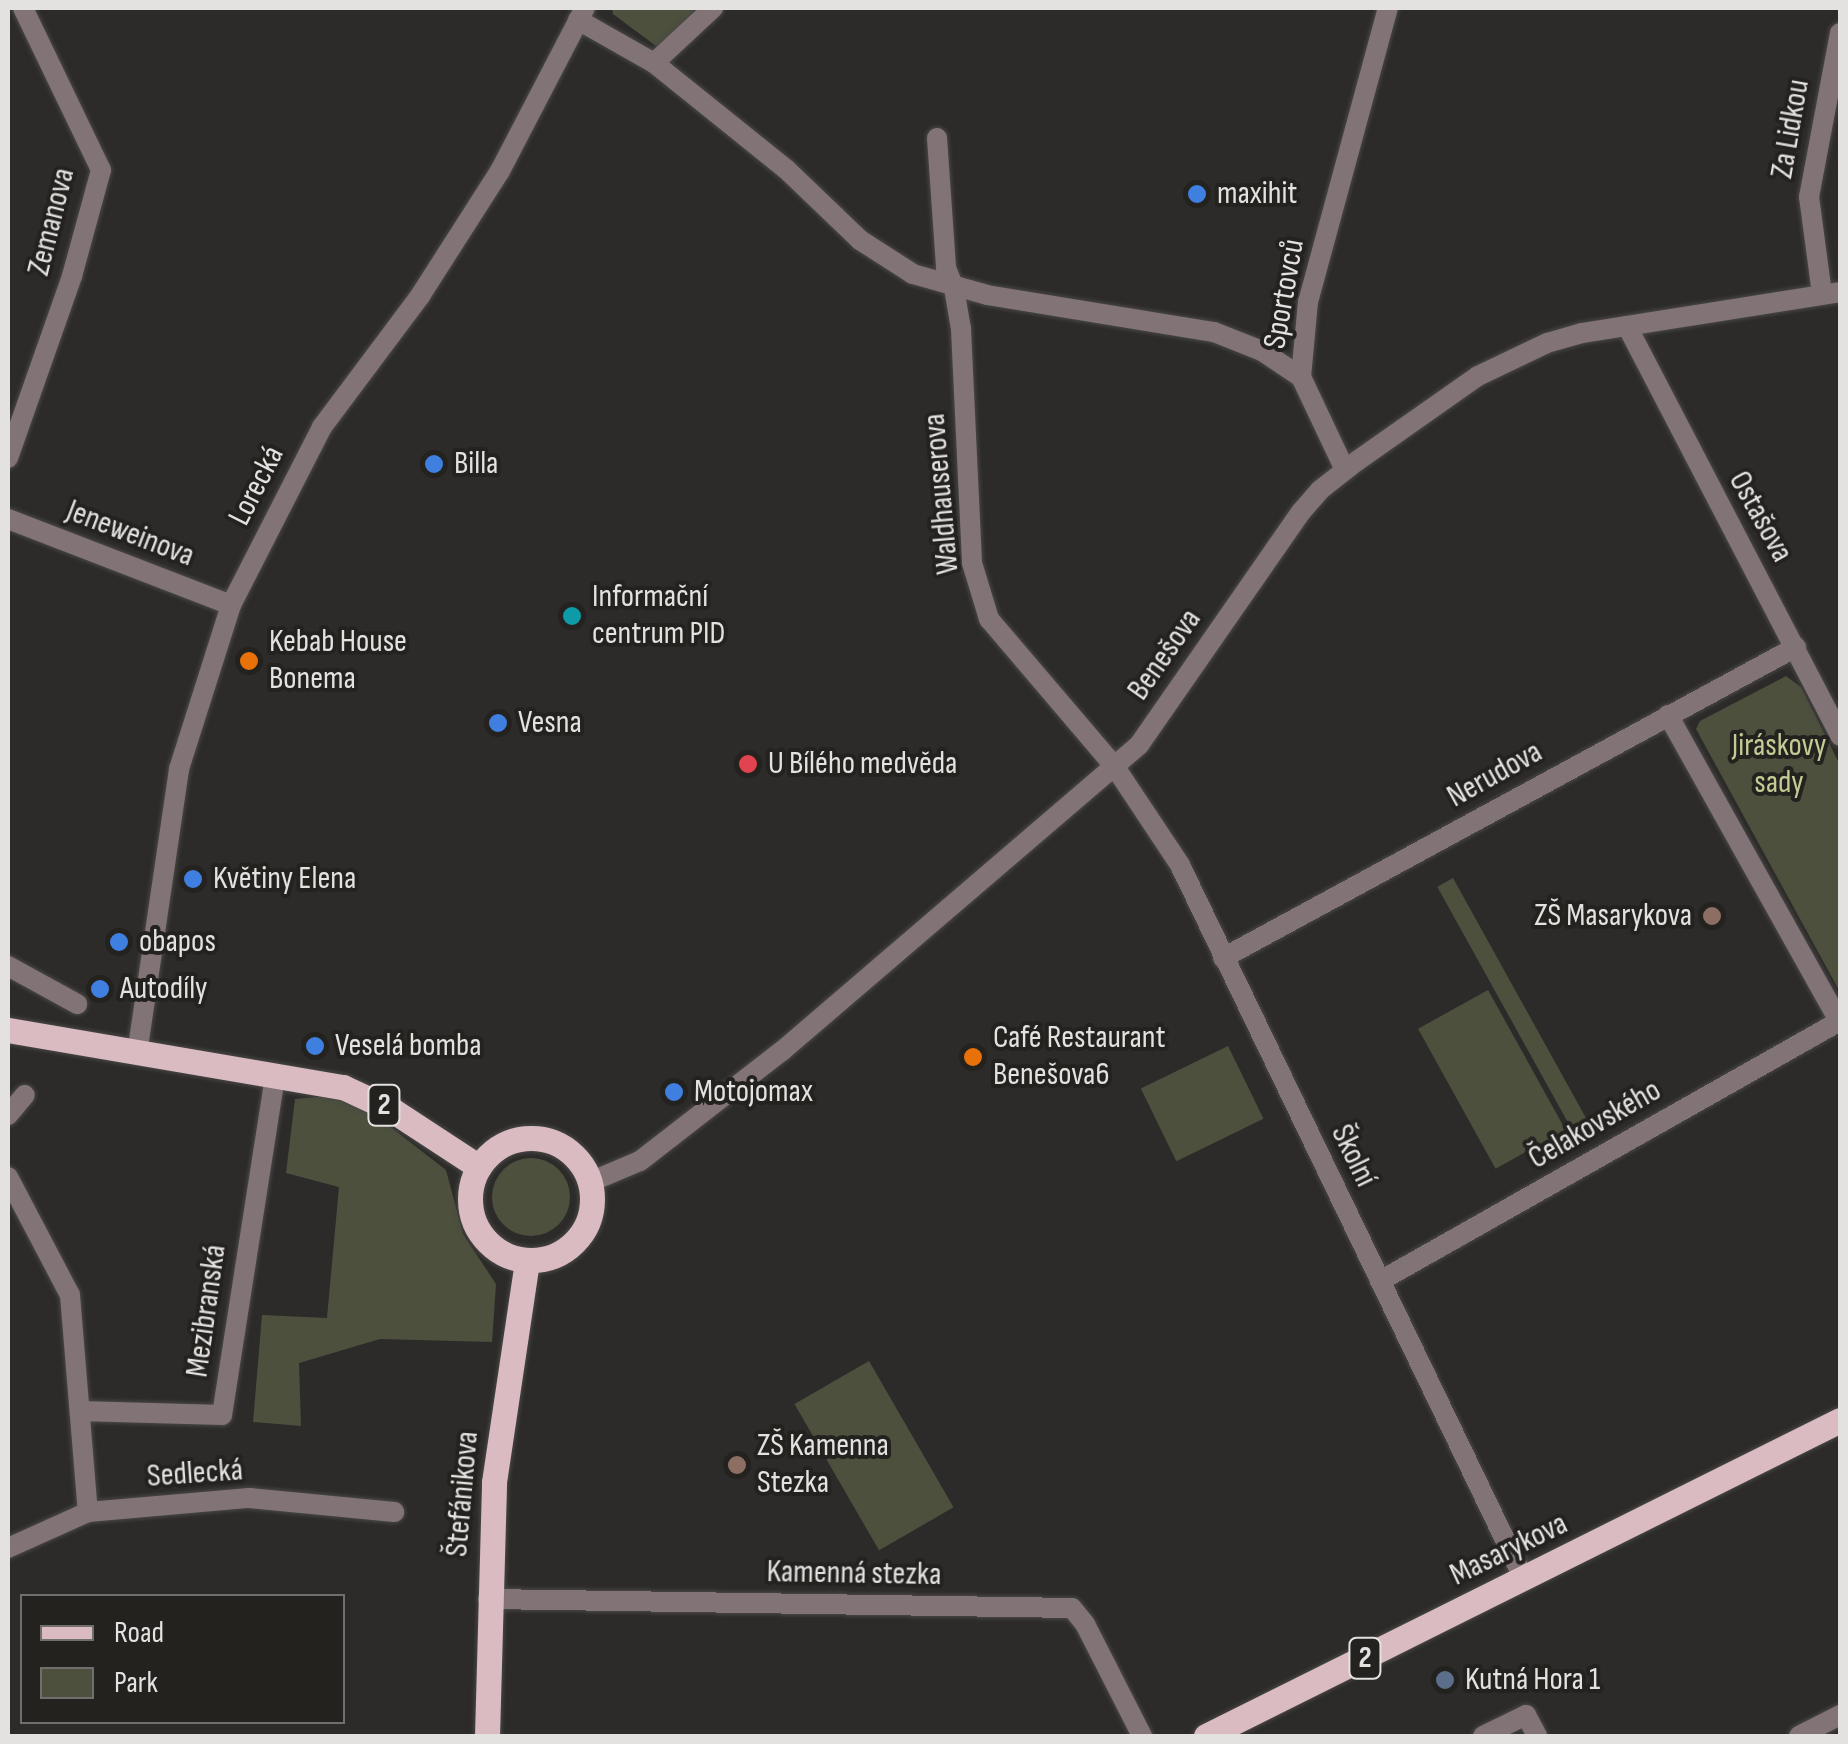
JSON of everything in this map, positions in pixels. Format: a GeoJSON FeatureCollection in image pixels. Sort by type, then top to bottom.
{"type":"FeatureCollection","features":[{"type":"Feature","properties":{"kind":"main road","name":"2"},"geometry":{"type":"LineString","coordinates":[[8,1030],[360,1092],[479,1167]]}},
{"type":"Feature","properties":{"kind":"main road"},"geometry":{"type":"LineString","coordinates":[[533,1137],[572,1153],[590,1182],[590,1215],[573,1243],[559,1253],[526,1260],[496,1249],[476,1225],[470,1194],[479,1167],[507,1143],[533,1137]]}},
{"type":"Feature","properties":{"kind":"main road","name":"Štefánikova"},"geometry":{"type":"LineString","coordinates":[[487,1736],[494,1482],[526,1260]]}},
{"type":"Feature","properties":{"kind":"main road","name":"Masarykova"},"geometry":{"type":"LineString","coordinates":[[1206,1736],[1840,1420]]}},
{"type":"Feature","properties":{"kind":"street","name":"Zemanova"},"geometry":{"type":"LineString","coordinates":[[8,458],[72,276],[102,170],[23,8]]}},
{"type":"Feature","properties":{"kind":"street"},"geometry":{"type":"LineString","coordinates":[[654,64],[713,8]]}},
{"type":"Feature","properties":{"kind":"street","name":"Sportovců"},"geometry":{"type":"LineString","coordinates":[[1344,470],[1301,378],[1308,302],[1388,8]]}},
{"type":"Feature","properties":{"kind":"street"},"geometry":{"type":"LineString","coordinates":[[582,14],[654,64],[786,169],[885,259],[954,288],[1214,332],[1262,350],[1301,378]]}},
{"type":"Feature","properties":{"kind":"street","name":"Lorecká"},"geometry":{"type":"LineString","coordinates":[[137,1054],[180,768],[231,605],[322,426],[420,296],[500,171],[582,14]]}},
{"type":"Feature","properties":{"kind":"street","name":"Za Lidkou"},"geometry":{"type":"LineString","coordinates":[[1831,293],[1809,197],[1840,34]]}},
{"type":"Feature","properties":{"kind":"street","name":"Waldhauserova"},"geometry":{"type":"LineString","coordinates":[[937,138],[944,255],[960,329],[972,563],[989,618],[1115,768]]}},
{"type":"Feature","properties":{"kind":"street","name":"Benešova"},"geometry":{"type":"LineString","coordinates":[[590,1182],[640,1161],[782,1051],[1115,768],[1139,745],[1301,512],[1344,470],[1478,376],[1548,343],[1831,293]]}},
{"type":"Feature","properties":{"kind":"street","name":"Ostašova"},"geometry":{"type":"LineString","coordinates":[[1627,326],[1840,736]]}},
{"type":"Feature","properties":{"kind":"street","name":"Jeneweinova"},"geometry":{"type":"LineString","coordinates":[[8,519],[231,605]]}},
{"type":"Feature","properties":{"kind":"street","name":"Nerudova"},"geometry":{"type":"LineString","coordinates":[[1222,958],[1796,647]]}},
{"type":"Feature","properties":{"kind":"street"},"geometry":{"type":"LineString","coordinates":[[1668,715],[1840,1021]]}},
{"type":"Feature","properties":{"kind":"street","name":"Školní"},"geometry":{"type":"LineString","coordinates":[[1115,768],[1180,864],[1524,1578]]}},
{"type":"Feature","properties":{"kind":"street"},"geometry":{"type":"LineString","coordinates":[[8,966],[78,1004]]}},
{"type":"Feature","properties":{"kind":"street","name":"Čelakovského"},"geometry":{"type":"LineString","coordinates":[[1380,1282],[1840,1021]]}},
{"type":"Feature","properties":{"kind":"street","name":"Mezibranská"},"geometry":{"type":"LineString","coordinates":[[80,1411],[222,1415],[275,1076]]}},
{"type":"Feature","properties":{"kind":"street"},"geometry":{"type":"LineString","coordinates":[[8,1115],[25,1095]]}},
{"type":"Feature","properties":{"kind":"street"},"geometry":{"type":"LineString","coordinates":[[8,1177],[70,1295],[88,1512]]}},
{"type":"Feature","properties":{"kind":"street","name":"Sedlecká"},"geometry":{"type":"LineString","coordinates":[[8,1548],[88,1512],[249,1498],[394,1512]]}},
{"type":"Feature","properties":{"kind":"street","name":"Kamenná stezka"},"geometry":{"type":"LineString","coordinates":[[488,1599],[1072,1608],[1085,1624],[1142,1736]]}},
{"type":"Feature","properties":{"kind":"street"},"geometry":{"type":"LineString","coordinates":[[1483,1736],[1526,1716],[1536,1736]]}},
{"type":"Feature","properties":{"kind":"street"},"geometry":{"type":"LineString","coordinates":[[1800,1736],[1834,1725]]}},
{"type":"Feature","properties":{"kind":"green space"},"geometry":{"type":"Polygon","coordinates":[[[612,8],[696,8],[660,49],[613,14],[612,8]]]}},
{"type":"Feature","properties":{"kind":"green space","name":"Jiráskovy sady"},"geometry":{"type":"Polygon","coordinates":[[[1786,676],[1801,687],[1840,765],[1840,992],[1696,729],[1700,721],[1786,676]]]}},
{"type":"Feature","properties":{"kind":"green space"},"geometry":{"type":"Polygon","coordinates":[[[1453,878],[1587,1119],[1571,1128],[1437,887],[1453,878]]]}},
{"type":"Feature","properties":{"kind":"green space"},"geometry":{"type":"Polygon","coordinates":[[[1488,990],[1566,1130],[1496,1169],[1418,1029],[1488,990]]]}},
{"type":"Feature","properties":{"kind":"green space"},"geometry":{"type":"Polygon","coordinates":[[[1228,1046],[1264,1119],[1176,1161],[1141,1089],[1228,1046]]]}},
{"type":"Feature","properties":{"kind":"green space"},"geometry":{"type":"Polygon","coordinates":[[[328,1096],[366,1108],[446,1170],[463,1234],[496,1284],[492,1342],[380,1339],[299,1363],[301,1426],[253,1422],[262,1315],[327,1318],[339,1187],[286,1173],[295,1099],[328,1096]]]}},
{"type":"Feature","properties":{"kind":"green space"},"geometry":{"type":"Polygon","coordinates":[[[523,1158],[539,1158],[564,1175],[570,1197],[564,1219],[553,1230],[539,1236],[523,1236],[498,1219],[492,1205],[492,1189],[509,1164],[523,1158]]]}},
{"type":"Feature","properties":{"kind":"green space"},"geometry":{"type":"Polygon","coordinates":[[[869,1361],[954,1507],[879,1550],[795,1404],[869,1361]]]}},
{"type":"Feature","properties":{"kind":"place","name":"maxihit"},"geometry":{"type":"Point","coordinates":[1197,194]}},
{"type":"Feature","properties":{"kind":"place","name":"Billa"},"geometry":{"type":"Point","coordinates":[434,464]}},
{"type":"Feature","properties":{"kind":"place","name":"Informační centrum PID"},"geometry":{"type":"Point","coordinates":[572,616]}},
{"type":"Feature","properties":{"kind":"place","name":"Kebab House Bonema"},"geometry":{"type":"Point","coordinates":[249,661]}},
{"type":"Feature","properties":{"kind":"place","name":"Vesna"},"geometry":{"type":"Point","coordinates":[498,723]}},
{"type":"Feature","properties":{"kind":"place","name":"U Bílého medvěda"},"geometry":{"type":"Point","coordinates":[748,764]}},
{"type":"Feature","properties":{"kind":"place","name":"Květiny Elena"},"geometry":{"type":"Point","coordinates":[193,879]}},
{"type":"Feature","properties":{"kind":"place","name":"ZŠ Masarykova"},"geometry":{"type":"Point","coordinates":[1712,916]}},
{"type":"Feature","properties":{"kind":"place","name":"obapos"},"geometry":{"type":"Point","coordinates":[119,942]}},
{"type":"Feature","properties":{"kind":"place","name":"Autodíly"},"geometry":{"type":"Point","coordinates":[100,989]}},
{"type":"Feature","properties":{"kind":"place","name":"Veselá bomba"},"geometry":{"type":"Point","coordinates":[315,1046]}},
{"type":"Feature","properties":{"kind":"place","name":"Café Restaurant Benešova6"},"geometry":{"type":"Point","coordinates":[973,1057]}},
{"type":"Feature","properties":{"kind":"place","name":"Motojomax"},"geometry":{"type":"Point","coordinates":[674,1092]}},
{"type":"Feature","properties":{"kind":"place","name":"ZŠ Kamenna Stezka"},"geometry":{"type":"Point","coordinates":[737,1465]}},
{"type":"Feature","properties":{"kind":"place","name":"Kutná Hora 1"},"geometry":{"type":"Point","coordinates":[1445,1680]}}]}
